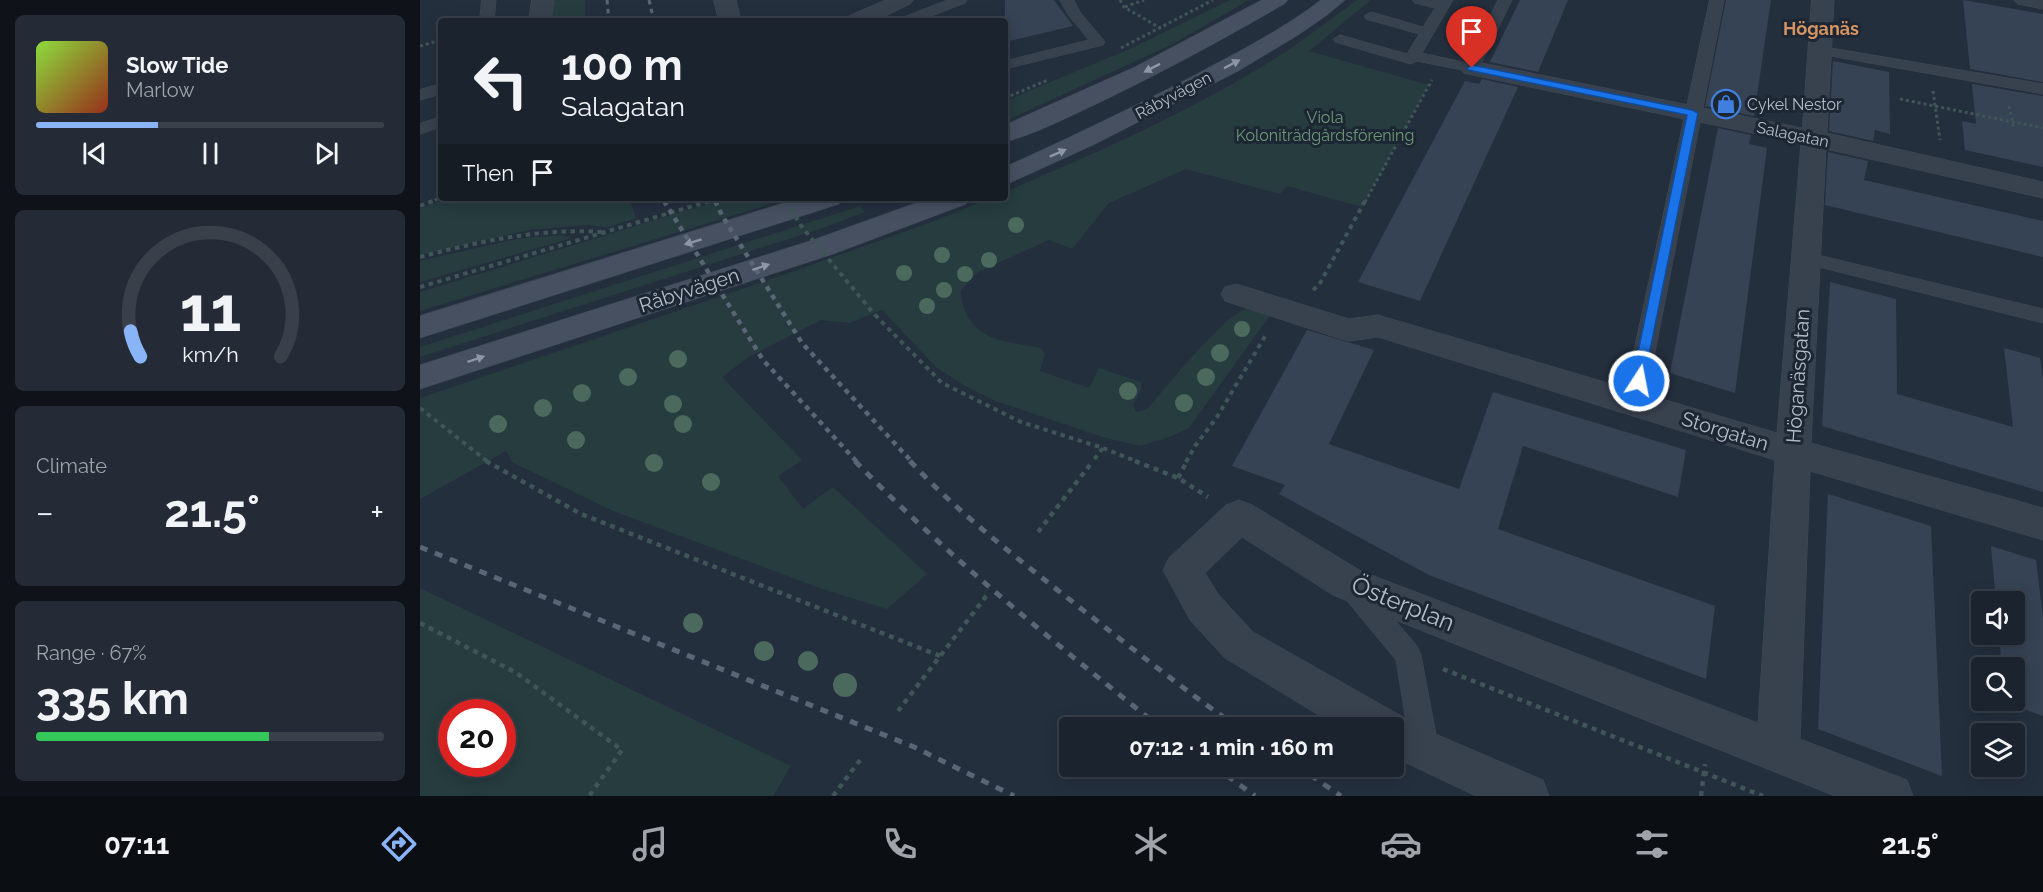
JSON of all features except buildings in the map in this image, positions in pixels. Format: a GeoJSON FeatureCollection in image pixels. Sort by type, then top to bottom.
{"type":"FeatureCollection","features":[{"type":"Feature","properties":{"kind":"main road","name":"Råbyvägen"},"geometry":{"type":"LineString","coordinates":[[1008,133],[1052,116],[1139,75],[1211,38],[1277,0]]}},
{"type":"Feature","properties":{"kind":"main road","name":"Råbyvägen"},"geometry":{"type":"LineString","coordinates":[[1008,176],[1085,141],[1179,93],[1266,46],[1334,0]]}},
{"type":"Feature","properties":{"kind":"main road"},"geometry":{"type":"LineString","coordinates":[[420,327],[819,201]]}},
{"type":"Feature","properties":{"kind":"main road","name":"Råbyvägen"},"geometry":{"type":"LineString","coordinates":[[420,376],[823,247],[948,201]]}},
{"type":"Feature","properties":{"kind":"street"},"geometry":{"type":"LineString","coordinates":[[540,18],[543,0]]}},
{"type":"Feature","properties":{"kind":"street"},"geometry":{"type":"LineString","coordinates":[[725,0],[729,18]]}},
{"type":"Feature","properties":{"kind":"street"},"geometry":{"type":"LineString","coordinates":[[864,18],[903,0]]}},
{"type":"Feature","properties":{"kind":"street","name":"Höganäsgatan"},"geometry":{"type":"LineString","coordinates":[[1779,752],[1793,452],[1823,0]]}},
{"type":"Feature","properties":{"kind":"street"},"geometry":{"type":"LineString","coordinates":[[2025,0],[2043,3]]}},
{"type":"Feature","properties":{"kind":"street","name":"Salagatan"},"geometry":{"type":"LineString","coordinates":[[1472,68],[1813,138],[2043,190]]}},
{"type":"Feature","properties":{"kind":"street","name":"Storgatan"},"geometry":{"type":"LineString","coordinates":[[1236,294],[1349,330],[1378,326],[1793,452],[2043,524]]}},
{"type":"Feature","properties":{"kind":"street","name":"Österplan"},"geometry":{"type":"LineString","coordinates":[[1362,717],[1239,645],[1204,607],[1182,570],[1239,516],[1347,583],[1891,796]]}},
{"type":"Feature","properties":{"kind":"street"},"geometry":{"type":"LineString","coordinates":[[1409,743],[1527,796]]}},
{"type":"Feature","properties":{"kind":"lane"},"geometry":{"type":"LineString","coordinates":[[487,18],[489,0]]}},
{"type":"Feature","properties":{"kind":"lane"},"geometry":{"type":"LineString","coordinates":[[915,18],[960,0]]}},
{"type":"Feature","properties":{"kind":"lane"},"geometry":{"type":"LineString","coordinates":[[1008,65],[1098,42],[1067,0]]}},
{"type":"Feature","properties":{"kind":"lane"},"geometry":{"type":"LineString","coordinates":[[1340,39],[1411,60],[1444,3],[1420,0]]}},
{"type":"Feature","properties":{"kind":"lane"},"geometry":{"type":"LineString","coordinates":[[1413,56],[1472,68],[1505,0]]}},
{"type":"Feature","properties":{"kind":"lane"},"geometry":{"type":"LineString","coordinates":[[1634,404],[1717,0]]}},
{"type":"Feature","properties":{"kind":"lane"},"geometry":{"type":"LineString","coordinates":[[1371,16],[1427,32]]}},
{"type":"Feature","properties":{"kind":"lane"},"geometry":{"type":"LineString","coordinates":[[1819,50],[2043,89]]}},
{"type":"Feature","properties":{"kind":"lane"},"geometry":{"type":"LineString","coordinates":[[420,95],[437,90]]}},
{"type":"Feature","properties":{"kind":"lane"},"geometry":{"type":"LineString","coordinates":[[420,129],[438,123]]}},
{"type":"Feature","properties":{"kind":"lane"},"geometry":{"type":"LineString","coordinates":[[1805,258],[2043,316]]}},
{"type":"Feature","properties":{"kind":"lane"},"geometry":{"type":"LineString","coordinates":[[1347,583],[1408,655],[1409,743]]}},
{"type":"Feature","properties":{"kind":"path"},"geometry":{"type":"LineString","coordinates":[[1120,0],[1124,7],[1161,28]]}},
{"type":"Feature","properties":{"kind":"path"},"geometry":{"type":"LineString","coordinates":[[1124,7],[1144,0]]}},
{"type":"Feature","properties":{"kind":"path"},"geometry":{"type":"LineString","coordinates":[[420,46],[438,41]]}},
{"type":"Feature","properties":{"kind":"path"},"geometry":{"type":"LineString","coordinates":[[786,201],[802,227],[875,315],[942,383],[1021,422],[1103,448],[1178,478],[1195,446],[1217,417],[1274,321],[1285,309],[1319,285],[1442,62]]}},
{"type":"Feature","properties":{"kind":"path"},"geometry":{"type":"LineString","coordinates":[[1930,69],[1943,167]]}},
{"type":"Feature","properties":{"kind":"path"},"geometry":{"type":"LineString","coordinates":[[1900,99],[2043,128]]}},
{"type":"Feature","properties":{"kind":"path"},"geometry":{"type":"LineString","coordinates":[[420,206],[438,199]]}},
{"type":"Feature","properties":{"kind":"path"},"geometry":{"type":"LineString","coordinates":[[420,287],[710,201]]}},
{"type":"Feature","properties":{"kind":"path"},"geometry":{"type":"LineString","coordinates":[[420,257],[548,230],[573,228],[607,232]]}},
{"type":"Feature","properties":{"kind":"path"},"geometry":{"type":"LineString","coordinates":[[420,408],[488,462],[581,514],[940,656]]}},
{"type":"Feature","properties":{"kind":"path"},"geometry":{"type":"LineString","coordinates":[[1038,532],[1103,448]]}},
{"type":"Feature","properties":{"kind":"path"},"geometry":{"type":"LineString","coordinates":[[898,711],[987,595]]}},
{"type":"Feature","properties":{"kind":"path"},"geometry":{"type":"LineString","coordinates":[[420,622],[515,672],[622,750],[589,796]]}},
{"type":"Feature","properties":{"kind":"path"},"geometry":{"type":"LineString","coordinates":[[1408,655],[1763,796]]}},
{"type":"Feature","properties":{"kind":"path"},"geometry":{"type":"LineString","coordinates":[[833,796],[863,756]]}},
{"type":"Feature","properties":{"kind":"green space"},"geometry":{"type":"Polygon","coordinates":[[[552,0],[585,0],[585,18],[550,18],[552,0]]]}},
{"type":"Feature","properties":{"kind":"green space"},"geometry":{"type":"Polygon","coordinates":[[[1230,0],[1249,0],[1173,44],[1008,120],[1008,100],[1132,48],[1230,0]]]}},
{"type":"Feature","properties":{"kind":"green space","name":"Viola Koloniträdgårdsförening"},"geometry":{"type":"Polygon","coordinates":[[[1357,0],[1371,0],[1309,51],[1429,85],[1362,207],[1287,186],[1280,194],[1186,169],[1109,203],[1072,249],[1049,240],[978,272],[961,290],[961,299],[966,313],[972,323],[988,336],[1041,348],[1045,354],[1040,371],[1089,388],[1099,368],[1141,382],[1141,390],[1133,405],[1136,412],[1147,409],[1208,339],[1234,316],[1247,309],[1271,314],[1189,428],[1167,438],[1140,446],[1102,437],[993,400],[965,386],[936,367],[882,310],[849,323],[821,320],[750,356],[722,377],[802,460],[778,476],[803,509],[833,487],[927,574],[887,609],[822,589],[613,511],[512,462],[506,451],[420,499],[420,398],[783,275],[984,201],[1008,201],[1008,191],[1141,131],[1207,98],[1293,47],[1357,0]]]}},
{"type":"Feature","properties":{"kind":"green space"},"geometry":{"type":"Polygon","coordinates":[[[440,201],[630,201],[636,218],[608,227],[583,225],[529,230],[420,255],[420,209],[440,201]]]}},
{"type":"Feature","properties":{"kind":"green space"},"geometry":{"type":"Polygon","coordinates":[[[717,201],[780,201],[420,311],[420,292],[717,201]]]}},
{"type":"Feature","properties":{"kind":"green space"},"geometry":{"type":"Polygon","coordinates":[[[860,206],[865,212],[820,229],[420,357],[420,347],[860,206]]]}},
{"type":"Feature","properties":{"kind":"green space"},"geometry":{"type":"Polygon","coordinates":[[[561,235],[572,238],[420,282],[420,261],[521,238],[561,235]]]}},
{"type":"Feature","properties":{"kind":"green space"},"geometry":{"type":"Polygon","coordinates":[[[420,588],[791,766],[773,796],[420,796],[420,588]]]}},
{"type":"Feature","properties":{"kind":"railway"},"geometry":{"type":"LineString","coordinates":[[607,0],[609,18]]}},
{"type":"Feature","properties":{"kind":"railway"},"geometry":{"type":"LineString","coordinates":[[649,0],[653,18]]}},
{"type":"Feature","properties":{"kind":"railway"},"geometry":{"type":"LineString","coordinates":[[664,201],[763,360],[857,462]]}},
{"type":"Feature","properties":{"kind":"railway"},"geometry":{"type":"LineString","coordinates":[[715,201],[802,343],[912,462]]}},
{"type":"Feature","properties":{"kind":"railway"},"geometry":{"type":"LineString","coordinates":[[855,461],[966,566],[1147,717]]}},
{"type":"Feature","properties":{"kind":"railway"},"geometry":{"type":"LineString","coordinates":[[910,461],[949,500],[1013,555],[1158,669],[1223,717]]}},
{"type":"Feature","properties":{"kind":"railway"},"geometry":{"type":"LineString","coordinates":[[420,547],[914,747],[1014,796]]}},
{"type":"Feature","properties":{"kind":"railway"},"geometry":{"type":"LineString","coordinates":[[1229,777],[1255,796]]}},
{"type":"Feature","properties":{"kind":"railway"},"geometry":{"type":"LineString","coordinates":[[1313,777],[1341,796]]}},
{"type":"Feature","properties":{"kind":"place","name":"Cykel Nestor"},"geometry":{"type":"Point","coordinates":[1726,104]}},
{"type":"Feature","properties":{"kind":"district","name":"Höganäs"},"geometry":{"type":"Point","coordinates":[1821,29]}},
{"type":"Feature","properties":{"kind":"route"},"geometry":{"type":"LineString","coordinates":[[1472,68],[1692,113],[1639,381]]}}]}
